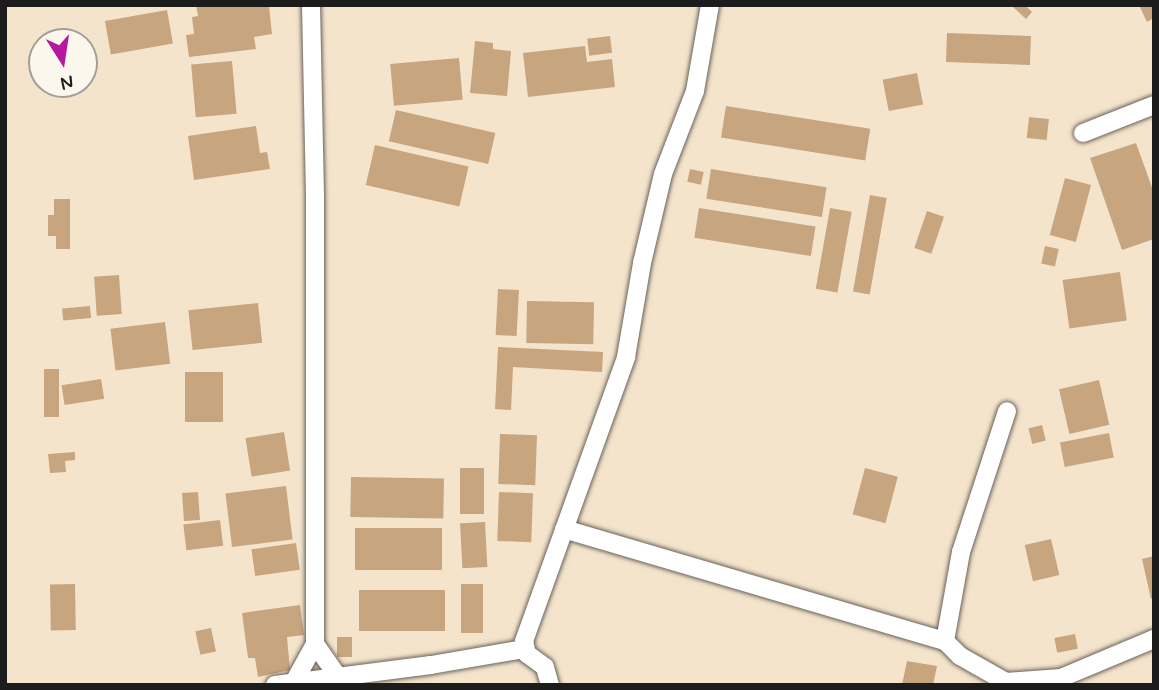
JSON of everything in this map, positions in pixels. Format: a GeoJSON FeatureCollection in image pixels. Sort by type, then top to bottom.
{"type":"FeatureCollection","features":[{"type":"Feature","properties":{"kind":"street"},"geometry":{"type":"LineString","coordinates":[[295,682],[315,644],[315,196],[311,5]]}},
{"type":"Feature","properties":{"kind":"street"},"geometry":{"type":"LineString","coordinates":[[550,685],[545,667],[525,649],[524,641],[626,357],[642,263],[660,187],[695,91],[710,5]]}},
{"type":"Feature","properties":{"kind":"street"},"geometry":{"type":"LineString","coordinates":[[1083,133],[1154,105]]}},
{"type":"Feature","properties":{"kind":"street"},"geometry":{"type":"LineString","coordinates":[[946,641],[961,552],[1007,411]]}},
{"type":"Feature","properties":{"kind":"street"},"geometry":{"type":"LineString","coordinates":[[564,529],[946,641],[960,656],[1006,682],[1061,678],[1154,639]]}},
{"type":"Feature","properties":{"kind":"street"},"geometry":{"type":"LineString","coordinates":[[315,644],[337,676]]}},
{"type":"Feature","properties":{"kind":"street"},"geometry":{"type":"LineString","coordinates":[[275,685],[431,665],[525,649]]}},
{"type":"Feature","properties":{"kind":"building"},"geometry":{"type":"Polygon","coordinates":[[[196,5],[269,6],[272,34],[254,37],[256,49],[189,57],[186,35],[194,34],[192,17],[198,16],[196,5]]]}},
{"type":"Feature","properties":{"kind":"building"},"geometry":{"type":"Polygon","coordinates":[[[1011,5],[1025,5],[1032,12],[1026,19],[1011,5]]]}},
{"type":"Feature","properties":{"kind":"building"},"geometry":{"type":"Polygon","coordinates":[[[1139,5],[1154,5],[1154,18],[1147,22],[1139,5]]]}},
{"type":"Feature","properties":{"kind":"building"},"geometry":{"type":"Polygon","coordinates":[[[167,10],[173,43],[111,54],[105,21],[167,10]]]}},
{"type":"Feature","properties":{"kind":"building"},"geometry":{"type":"Polygon","coordinates":[[[947,33],[1031,36],[1030,65],[946,62],[947,33]]]}},
{"type":"Feature","properties":{"kind":"building"},"geometry":{"type":"Polygon","coordinates":[[[610,36],[612,53],[589,56],[587,39],[610,36]]]}},
{"type":"Feature","properties":{"kind":"building"},"geometry":{"type":"Polygon","coordinates":[[[475,41],[493,43],[493,49],[511,51],[507,96],[470,93],[475,41]]]}},
{"type":"Feature","properties":{"kind":"building"},"geometry":{"type":"Polygon","coordinates":[[[585,46],[587,62],[612,59],[615,87],[528,97],[523,53],[585,46]]]}},
{"type":"Feature","properties":{"kind":"building"},"geometry":{"type":"Polygon","coordinates":[[[459,58],[463,100],[394,106],[390,64],[459,58]]]}},
{"type":"Feature","properties":{"kind":"building"},"geometry":{"type":"Polygon","coordinates":[[[232,61],[237,114],[196,117],[191,65],[232,61]]]}},
{"type":"Feature","properties":{"kind":"building"},"geometry":{"type":"Polygon","coordinates":[[[917,73],[923,104],[889,111],[883,80],[917,73]]]}},
{"type":"Feature","properties":{"kind":"building"},"geometry":{"type":"Polygon","coordinates":[[[726,106],[870,129],[865,160],[721,138],[726,106]]]}},
{"type":"Feature","properties":{"kind":"building"},"geometry":{"type":"Polygon","coordinates":[[[396,110],[495,133],[488,164],[389,141],[396,110]]]}},
{"type":"Feature","properties":{"kind":"building"},"geometry":{"type":"Polygon","coordinates":[[[1029,117],[1049,119],[1047,140],[1027,138],[1029,117]]]}},
{"type":"Feature","properties":{"kind":"building"},"geometry":{"type":"Polygon","coordinates":[[[256,126],[260,153],[267,152],[270,169],[194,180],[188,136],[256,126]]]}},
{"type":"Feature","properties":{"kind":"building"},"geometry":{"type":"Polygon","coordinates":[[[1136,143],[1154,193],[1154,239],[1122,250],[1090,158],[1136,143]]]}},
{"type":"Feature","properties":{"kind":"building"},"geometry":{"type":"Polygon","coordinates":[[[375,145],[469,167],[459,207],[366,185],[375,145]]]}},
{"type":"Feature","properties":{"kind":"building"},"geometry":{"type":"Polygon","coordinates":[[[690,169],[704,172],[701,185],[687,182],[690,169]]]}},
{"type":"Feature","properties":{"kind":"building"},"geometry":{"type":"Polygon","coordinates":[[[711,169],[827,187],[822,217],[706,199],[711,169]]]}},
{"type":"Feature","properties":{"kind":"building"},"geometry":{"type":"Polygon","coordinates":[[[1065,178],[1091,185],[1076,242],[1050,235],[1065,178]]]}},
{"type":"Feature","properties":{"kind":"building"},"geometry":{"type":"Polygon","coordinates":[[[870,195],[887,198],[870,294],[853,292],[870,195]]]}},
{"type":"Feature","properties":{"kind":"building"},"geometry":{"type":"Polygon","coordinates":[[[54,199],[70,199],[70,249],[56,249],[56,236],[48,236],[48,215],[54,215],[54,199]]]}},
{"type":"Feature","properties":{"kind":"building"},"geometry":{"type":"Polygon","coordinates":[[[699,208],[816,226],[811,256],[694,238],[699,208]]]}},
{"type":"Feature","properties":{"kind":"building"},"geometry":{"type":"Polygon","coordinates":[[[830,208],[852,212],[837,293],[816,289],[830,208]]]}},
{"type":"Feature","properties":{"kind":"building"},"geometry":{"type":"Polygon","coordinates":[[[927,211],[944,217],[931,254],[914,248],[927,211]]]}},
{"type":"Feature","properties":{"kind":"building"},"geometry":{"type":"Polygon","coordinates":[[[1045,246],[1059,249],[1055,267],[1041,264],[1045,246]]]}},
{"type":"Feature","properties":{"kind":"building"},"geometry":{"type":"Polygon","coordinates":[[[1120,272],[1127,321],[1069,329],[1063,280],[1120,272]]]}},
{"type":"Feature","properties":{"kind":"building"},"geometry":{"type":"Polygon","coordinates":[[[119,275],[122,314],[97,316],[94,277],[119,275]]]}},
{"type":"Feature","properties":{"kind":"building"},"geometry":{"type":"Polygon","coordinates":[[[498,289],[519,290],[517,336],[496,335],[498,289]]]}},
{"type":"Feature","properties":{"kind":"building"},"geometry":{"type":"Polygon","coordinates":[[[527,301],[594,302],[593,344],[526,343],[527,301]]]}},
{"type":"Feature","properties":{"kind":"building"},"geometry":{"type":"Polygon","coordinates":[[[258,303],[262,343],[193,350],[188,310],[258,303]]]}},
{"type":"Feature","properties":{"kind":"building"},"geometry":{"type":"Polygon","coordinates":[[[90,306],[91,318],[63,320],[62,308],[90,306]]]}},
{"type":"Feature","properties":{"kind":"building"},"geometry":{"type":"Polygon","coordinates":[[[165,322],[170,364],[116,370],[110,329],[165,322]]]}},
{"type":"Feature","properties":{"kind":"building"},"geometry":{"type":"Polygon","coordinates":[[[498,347],[603,352],[602,372],[513,367],[511,410],[495,409],[498,347]]]}},
{"type":"Feature","properties":{"kind":"building"},"geometry":{"type":"Polygon","coordinates":[[[44,369],[59,369],[59,417],[44,417],[44,369]]]}},
{"type":"Feature","properties":{"kind":"building"},"geometry":{"type":"Polygon","coordinates":[[[185,372],[223,372],[223,422],[185,422],[185,372]]]}},
{"type":"Feature","properties":{"kind":"building"},"geometry":{"type":"Polygon","coordinates":[[[101,379],[104,399],[65,405],[61,385],[101,379]]]}},
{"type":"Feature","properties":{"kind":"building"},"geometry":{"type":"Polygon","coordinates":[[[1099,380],[1109,425],[1069,434],[1059,389],[1099,380]]]}},
{"type":"Feature","properties":{"kind":"building"},"geometry":{"type":"Polygon","coordinates":[[[1042,425],[1046,441],[1032,444],[1028,428],[1042,425]]]}},
{"type":"Feature","properties":{"kind":"building"},"geometry":{"type":"Polygon","coordinates":[[[284,432],[290,471],[252,477],[245,438],[284,432]]]}},
{"type":"Feature","properties":{"kind":"building"},"geometry":{"type":"Polygon","coordinates":[[[1109,433],[1114,458],[1065,467],[1060,443],[1109,433]]]}},
{"type":"Feature","properties":{"kind":"building"},"geometry":{"type":"Polygon","coordinates":[[[500,434],[537,435],[535,485],[498,484],[500,434]]]}},
{"type":"Feature","properties":{"kind":"building"},"geometry":{"type":"Polygon","coordinates":[[[75,452],[75,460],[65,461],[66,472],[50,473],[48,454],[75,452]]]}},
{"type":"Feature","properties":{"kind":"building"},"geometry":{"type":"Polygon","coordinates":[[[460,468],[484,468],[484,514],[460,514],[460,468]]]}},
{"type":"Feature","properties":{"kind":"building"},"geometry":{"type":"Polygon","coordinates":[[[865,468],[898,477],[885,523],[853,514],[865,468]]]}},
{"type":"Feature","properties":{"kind":"building"},"geometry":{"type":"Polygon","coordinates":[[[351,477],[444,479],[443,519],[350,517],[351,477]]]}},
{"type":"Feature","properties":{"kind":"building"},"geometry":{"type":"Polygon","coordinates":[[[286,486],[293,540],[232,547],[225,493],[286,486]]]}},
{"type":"Feature","properties":{"kind":"building"},"geometry":{"type":"Polygon","coordinates":[[[198,492],[200,520],[184,521],[182,493],[198,492]]]}},
{"type":"Feature","properties":{"kind":"building"},"geometry":{"type":"Polygon","coordinates":[[[499,492],[533,493],[531,542],[497,541],[499,492]]]}},
{"type":"Feature","properties":{"kind":"building"},"geometry":{"type":"Polygon","coordinates":[[[220,520],[223,546],[186,550],[183,525],[220,520]]]}},
{"type":"Feature","properties":{"kind":"building"},"geometry":{"type":"Polygon","coordinates":[[[485,522],[487,567],[462,568],[460,523],[485,522]]]}},
{"type":"Feature","properties":{"kind":"building"},"geometry":{"type":"Polygon","coordinates":[[[355,528],[442,528],[442,570],[355,570],[355,528]]]}},
{"type":"Feature","properties":{"kind":"building"},"geometry":{"type":"Polygon","coordinates":[[[1051,539],[1059,575],[1033,581],[1025,545],[1051,539]]]}},
{"type":"Feature","properties":{"kind":"building"},"geometry":{"type":"Polygon","coordinates":[[[296,543],[300,570],[255,576],[251,549],[296,543]]]}},
{"type":"Feature","properties":{"kind":"building"},"geometry":{"type":"Polygon","coordinates":[[[1154,556],[1154,598],[1151,599],[1142,559],[1154,556]]]}},
{"type":"Feature","properties":{"kind":"building"},"geometry":{"type":"Polygon","coordinates":[[[50,584],[75,584],[76,630],[51,630],[50,584]]]}},
{"type":"Feature","properties":{"kind":"building"},"geometry":{"type":"Polygon","coordinates":[[[461,584],[483,584],[483,633],[461,633],[461,584]]]}},
{"type":"Feature","properties":{"kind":"building"},"geometry":{"type":"Polygon","coordinates":[[[359,590],[445,590],[445,631],[359,631],[359,590]]]}},
{"type":"Feature","properties":{"kind":"building"},"geometry":{"type":"Polygon","coordinates":[[[300,605],[304,635],[287,637],[290,670],[258,677],[255,658],[248,658],[242,613],[300,605]]]}},
{"type":"Feature","properties":{"kind":"building"},"geometry":{"type":"Polygon","coordinates":[[[211,628],[216,651],[200,655],[195,631],[211,628]]]}},
{"type":"Feature","properties":{"kind":"building"},"geometry":{"type":"Polygon","coordinates":[[[1075,634],[1078,649],[1057,653],[1054,638],[1075,634]]]}},
{"type":"Feature","properties":{"kind":"building"},"geometry":{"type":"Polygon","coordinates":[[[337,637],[352,637],[352,657],[337,657],[337,637]]]}},
{"type":"Feature","properties":{"kind":"building"},"geometry":{"type":"Polygon","coordinates":[[[907,661],[937,666],[933,685],[902,685],[907,661]]]}}]}
